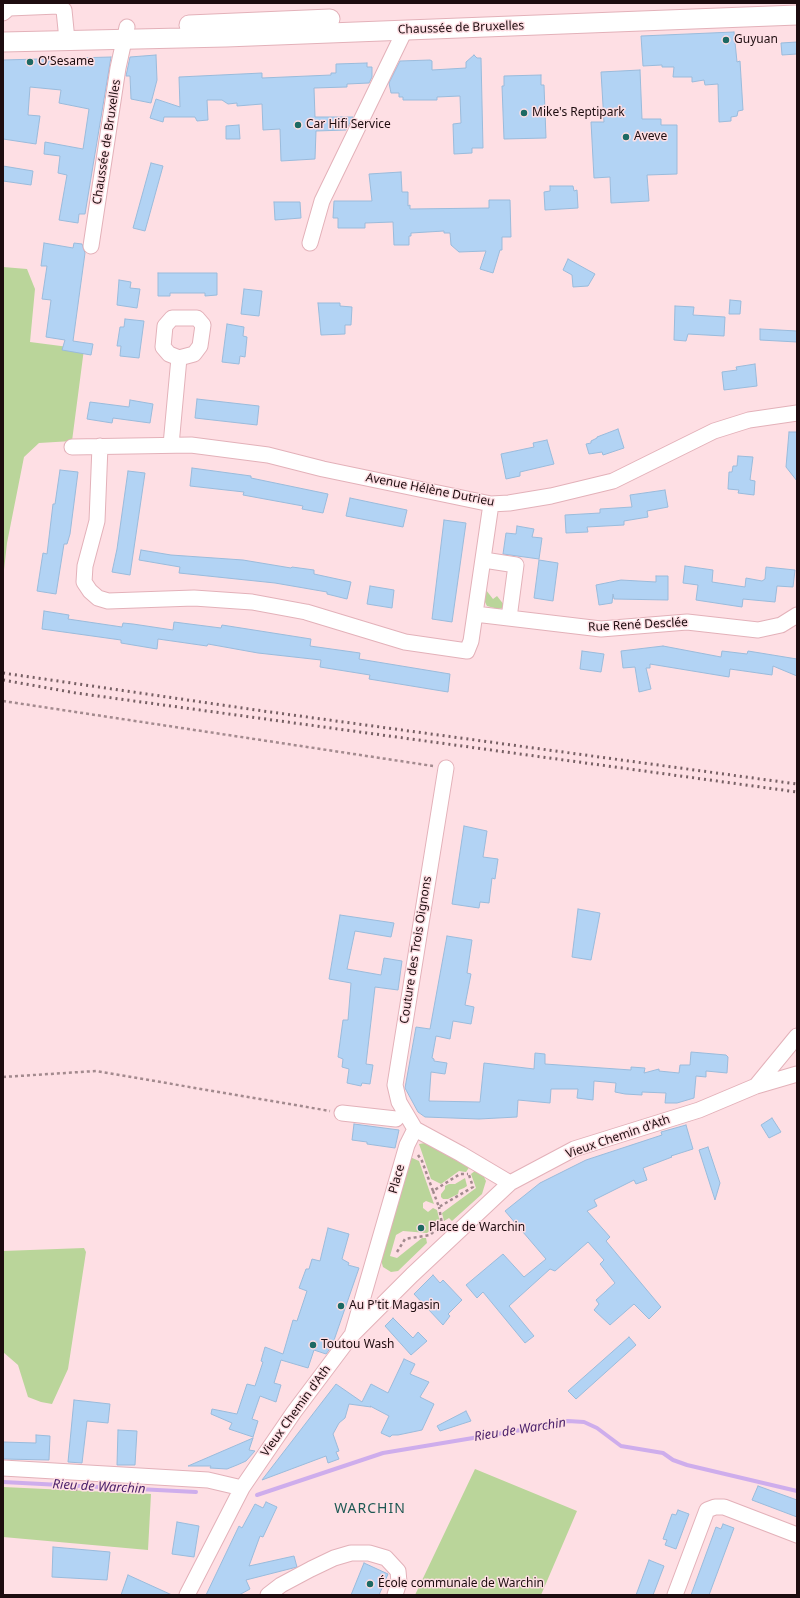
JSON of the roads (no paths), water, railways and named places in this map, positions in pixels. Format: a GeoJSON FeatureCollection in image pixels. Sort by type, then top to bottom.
{"type":"FeatureCollection","features":[{"type":"Feature","properties":{"kind":"main road","name":"Chaussée de Bruxelles"},"geometry":{"type":"LineString","coordinates":[[126,33],[766,3]]}},
{"type":"Feature","properties":{"kind":"main road","name":"Chaussée de Bruxelles"},"geometry":{"type":"LineString","coordinates":[[3,30],[67,34],[405,30],[797,15]]}},
{"type":"Feature","properties":{"kind":"main road","name":"Chaussée de Bruxelles"},"geometry":{"type":"LineString","coordinates":[[3,42],[67,34]]}},
{"type":"Feature","properties":{"kind":"street"},"geometry":{"type":"LineString","coordinates":[[3,13],[9,8],[58,6],[64,10],[67,34]]}},
{"type":"Feature","properties":{"kind":"street"},"geometry":{"type":"LineString","coordinates":[[310,243],[322,201],[405,30]]}},
{"type":"Feature","properties":{"kind":"street","name":"Chaussée de Bruxelles"},"geometry":{"type":"LineString","coordinates":[[91,246],[118,68],[126,33]]}},
{"type":"Feature","properties":{"kind":"street"},"geometry":{"type":"LineString","coordinates":[[171,445],[179,358]]}},
{"type":"Feature","properties":{"kind":"street","name":"Avenue Hélène Dutrieu"},"geometry":{"type":"LineString","coordinates":[[72,446],[191,445],[268,455],[323,469],[492,504],[509,503],[551,496],[613,481],[714,431],[749,420],[797,413]]}},
{"type":"Feature","properties":{"kind":"street"},"geometry":{"type":"LineString","coordinates":[[100,446],[97,521],[85,566],[84,582],[90,591],[98,598],[108,601],[194,598],[252,602],[306,612],[405,642],[456,650],[467,650],[471,641],[492,504]]}},
{"type":"Feature","properties":{"kind":"street"},"geometry":{"type":"LineString","coordinates":[[484,560],[516,565],[509,618]]}},
{"type":"Feature","properties":{"kind":"street","name":"Rue René Desclée"},"geometry":{"type":"LineString","coordinates":[[475,614],[601,629],[687,622],[758,630],[781,624],[797,615]]}},
{"type":"Feature","properties":{"kind":"street","name":"Couture des Trois Oignons"},"geometry":{"type":"LineString","coordinates":[[415,1129],[399,1102],[395,1085],[446,768]]}},
{"type":"Feature","properties":{"kind":"street"},"geometry":{"type":"LineString","coordinates":[[756,1086],[797,1036]]}},
{"type":"Feature","properties":{"kind":"street","name":"Vieux Chemin d'Ath"},"geometry":{"type":"LineString","coordinates":[[187,1595],[242,1488],[294,1412],[351,1336],[412,1275],[510,1183],[574,1149],[699,1110],[756,1086],[797,1074]]}},
{"type":"Feature","properties":{"kind":"street"},"geometry":{"type":"LineString","coordinates":[[342,1113],[396,1119]]}},
{"type":"Feature","properties":{"kind":"street"},"geometry":{"type":"LineString","coordinates":[[415,1129],[473,1169],[510,1183]]}},
{"type":"Feature","properties":{"kind":"street","name":"Place"},"geometry":{"type":"LineString","coordinates":[[351,1336],[407,1145],[415,1129]]}},
{"type":"Feature","properties":{"kind":"street"},"geometry":{"type":"LineString","coordinates":[[3,1468],[208,1480],[242,1488]]}},
{"type":"Feature","properties":{"kind":"street"},"geometry":{"type":"LineString","coordinates":[[675,1595],[707,1510],[715,1507],[724,1507],[797,1535]]}},
{"type":"Feature","properties":{"kind":"street"},"geometry":{"type":"LineString","coordinates":[[268,1595],[281,1585],[334,1558],[351,1553],[369,1553],[386,1558],[398,1571],[399,1582],[395,1595]]}},
{"type":"Feature","properties":{"kind":"waterway","name":"Rieu de Warchin"},"geometry":{"type":"LineString","coordinates":[[257,1495],[383,1453],[568,1421],[584,1422],[597,1428],[621,1446],[663,1453],[673,1460],[687,1465],[797,1491]]}},
{"type":"Feature","properties":{"kind":"waterway","name":"Rieu de Warchin"},"geometry":{"type":"LineString","coordinates":[[3,1482],[196,1492]]}},
{"type":"Feature","properties":{"kind":"railway"},"geometry":{"type":"LineString","coordinates":[[3,673],[263,711],[797,784]]}},
{"type":"Feature","properties":{"kind":"railway"},"geometry":{"type":"LineString","coordinates":[[3,680],[76,693],[797,792]]}},
{"type":"Feature","properties":{"kind":"place","name":"Guyuan"},"geometry":{"type":"Point","coordinates":[726,40]}},
{"type":"Feature","properties":{"kind":"place","name":"O'Sesame"},"geometry":{"type":"Point","coordinates":[30,62]}},
{"type":"Feature","properties":{"kind":"place","name":"Mike's Reptipark"},"geometry":{"type":"Point","coordinates":[524,113]}},
{"type":"Feature","properties":{"kind":"place","name":"Car Hifi Service"},"geometry":{"type":"Point","coordinates":[298,125]}},
{"type":"Feature","properties":{"kind":"place","name":"Aveve"},"geometry":{"type":"Point","coordinates":[626,137]}},
{"type":"Feature","properties":{"kind":"place","name":"Place de Warchin"},"geometry":{"type":"Point","coordinates":[421,1228]}},
{"type":"Feature","properties":{"kind":"place","name":"Au P'tit Magasin"},"geometry":{"type":"Point","coordinates":[341,1306]}},
{"type":"Feature","properties":{"kind":"place","name":"Toutou Wash"},"geometry":{"type":"Point","coordinates":[313,1345]}},
{"type":"Feature","properties":{"kind":"place","name":"École communale de Warchin"},"geometry":{"type":"Point","coordinates":[370,1584]}},
{"type":"Feature","properties":{"kind":"district","name":"WARCHIN"},"geometry":{"type":"Point","coordinates":[370,1509]}}]}
